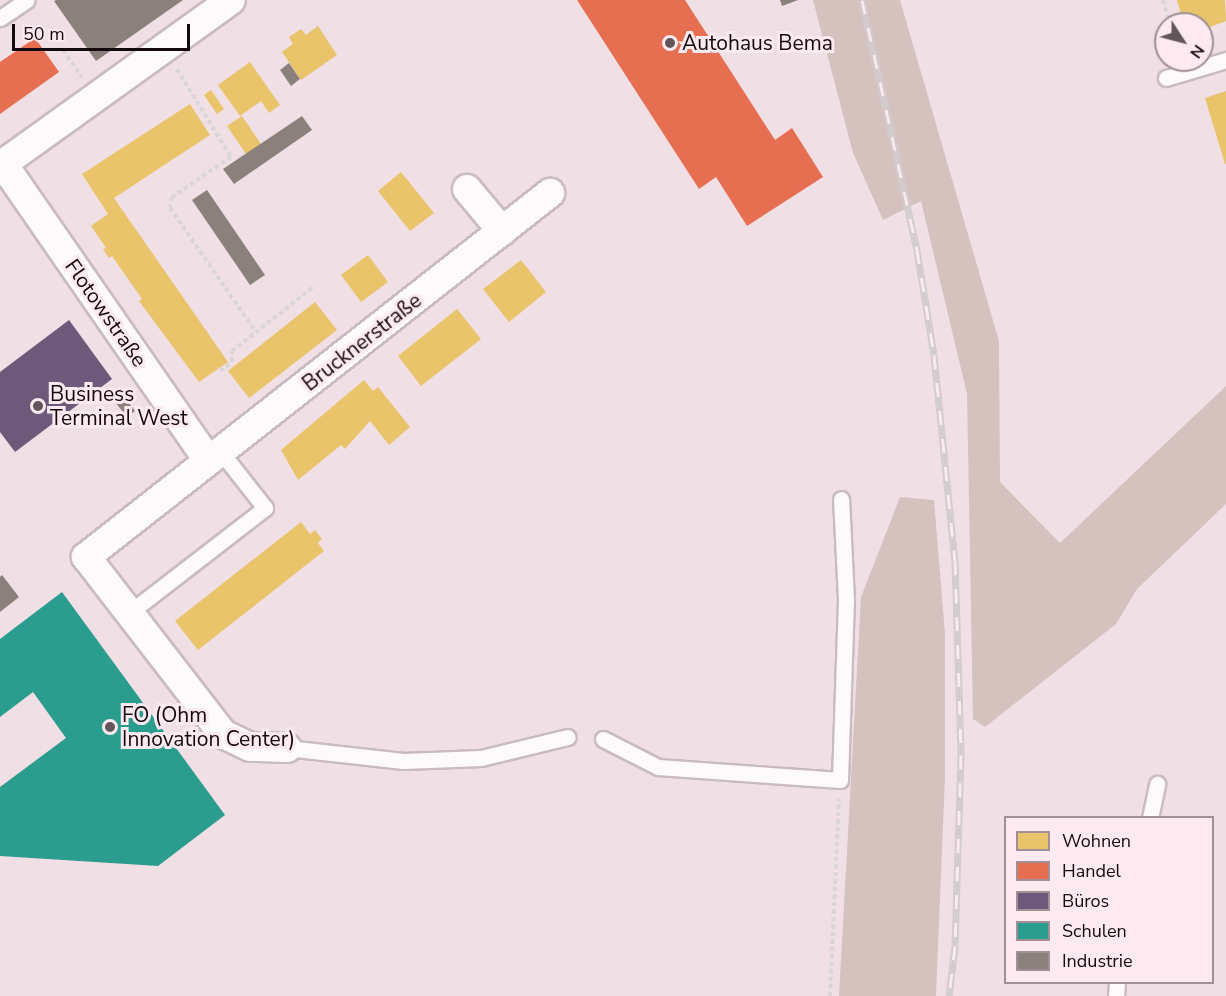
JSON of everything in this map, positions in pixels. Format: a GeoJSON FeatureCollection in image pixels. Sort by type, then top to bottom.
{"type":"FeatureCollection","features":[{"type":"Feature","properties":{"kind":"street"},"geometry":{"type":"LineString","coordinates":[[1,166],[231,0]]}},
{"type":"Feature","properties":{"kind":"street","name":"Flotowstraße"},"geometry":{"type":"LineString","coordinates":[[1,166],[215,457]]}},
{"type":"Feature","properties":{"kind":"street"},"geometry":{"type":"LineString","coordinates":[[467,189],[502,231]]}},
{"type":"Feature","properties":{"kind":"street","name":"Brucknerstraße"},"geometry":{"type":"LineString","coordinates":[[287,748],[250,747],[223,734],[86,557],[550,193]]}},
{"type":"Feature","properties":{"kind":"lane"},"geometry":{"type":"LineString","coordinates":[[0,18],[27,0]]}},
{"type":"Feature","properties":{"kind":"lane"},"geometry":{"type":"LineString","coordinates":[[1166,78],[1226,60]]}},
{"type":"Feature","properties":{"kind":"lane"},"geometry":{"type":"LineString","coordinates":[[129,613],[265,508],[215,457]]}},
{"type":"Feature","properties":{"kind":"lane"},"geometry":{"type":"LineString","coordinates":[[603,739],[658,767],[840,780],[846,600],[841,499]]}},
{"type":"Feature","properties":{"kind":"lane"},"geometry":{"type":"LineString","coordinates":[[287,748],[403,761],[481,758],[568,737]]}},
{"type":"Feature","properties":{"kind":"lane"},"geometry":{"type":"LineString","coordinates":[[1150,816],[1157,784]]}},
{"type":"Feature","properties":{"kind":"path"},"geometry":{"type":"LineString","coordinates":[[164,48],[231,157],[172,197],[170,208],[256,332]]}},
{"type":"Feature","properties":{"kind":"path"},"geometry":{"type":"LineString","coordinates":[[63,50],[96,97]]}},
{"type":"Feature","properties":{"kind":"path"},"geometry":{"type":"LineString","coordinates":[[220,371],[232,362],[232,351],[312,288]]}},
{"type":"Feature","properties":{"kind":"path"},"geometry":{"type":"LineString","coordinates":[[830,996],[840,780]]}},
{"type":"Feature","properties":{"kind":"shaded area"},"geometry":{"type":"Polygon","coordinates":[[[813,0],[900,0],[999,341],[1000,482],[1060,543],[1226,386],[1226,504],[1137,589],[1116,624],[985,727],[973,719],[967,394],[921,201],[883,220],[853,153],[813,0]]]}},
{"type":"Feature","properties":{"kind":"shaded area"},"geometry":{"type":"Polygon","coordinates":[[[900,497],[934,500],[945,634],[945,777],[936,996],[839,996],[861,597],[900,497]]]}},
{"type":"Feature","properties":{"kind":"building: Wohnen"},"geometry":{"type":"Polygon","coordinates":[[[1177,0],[1225,0],[1226,21],[1214,26],[1214,12],[1180,12],[1177,0]]]}},
{"type":"Feature","properties":{"kind":"building: Wohnen"},"geometry":{"type":"Polygon","coordinates":[[[318,26],[337,55],[301,80],[282,52],[293,44],[289,37],[301,29],[306,35],[318,26]]]}},
{"type":"Feature","properties":{"kind":"building: Wohnen"},"geometry":{"type":"Polygon","coordinates":[[[250,62],[280,105],[269,113],[261,101],[240,116],[218,85],[250,62]]]}},
{"type":"Feature","properties":{"kind":"building: Wohnen"},"geometry":{"type":"Polygon","coordinates":[[[211,90],[224,109],[217,114],[204,95],[211,90]]]}},
{"type":"Feature","properties":{"kind":"building: Wohnen"},"geometry":{"type":"Polygon","coordinates":[[[1226,91],[1226,164],[1225,164],[1205,98],[1226,91]]]}},
{"type":"Feature","properties":{"kind":"building: Wohnen"},"geometry":{"type":"Polygon","coordinates":[[[190,104],[210,135],[114,198],[228,362],[199,382],[139,301],[142,299],[112,256],[109,258],[103,249],[106,248],[91,226],[108,214],[82,174],[190,104]]]}},
{"type":"Feature","properties":{"kind":"building: Wohnen"},"geometry":{"type":"Polygon","coordinates":[[[242,116],[261,144],[246,154],[227,126],[242,116]]]}},
{"type":"Feature","properties":{"kind":"building: Wohnen"},"geometry":{"type":"Polygon","coordinates":[[[401,172],[434,213],[410,231],[378,191],[401,172]]]}},
{"type":"Feature","properties":{"kind":"building: Wohnen"},"geometry":{"type":"Polygon","coordinates":[[[368,255],[388,282],[361,302],[341,275],[368,255]]]}},
{"type":"Feature","properties":{"kind":"building: Wohnen"},"geometry":{"type":"Polygon","coordinates":[[[521,260],[546,292],[509,322],[483,289],[521,260]]]}},
{"type":"Feature","properties":{"kind":"building: Wohnen"},"geometry":{"type":"Polygon","coordinates":[[[315,302],[337,330],[249,398],[228,371],[315,302]]]}},
{"type":"Feature","properties":{"kind":"building: Wohnen"},"geometry":{"type":"Polygon","coordinates":[[[457,309],[481,339],[421,386],[398,356],[457,309]]]}},
{"type":"Feature","properties":{"kind":"building: Wohnen"},"geometry":{"type":"Polygon","coordinates":[[[364,380],[373,391],[378,387],[410,427],[389,445],[370,421],[345,449],[341,445],[298,480],[281,450],[364,380]]]}},
{"type":"Feature","properties":{"kind":"building: Wohnen"},"geometry":{"type":"Polygon","coordinates":[[[301,522],[310,534],[315,530],[322,539],[318,543],[324,551],[198,650],[175,621],[301,522]]]}},
{"type":"Feature","properties":{"kind":"building: Handel"},"geometry":{"type":"Polygon","coordinates":[[[577,0],[685,0],[775,140],[792,128],[823,177],[747,226],[716,177],[699,189],[577,0]]]}},
{"type":"Feature","properties":{"kind":"building: Handel"},"geometry":{"type":"Polygon","coordinates":[[[35,38],[59,72],[0,114],[0,62],[35,38]]]}},
{"type":"Feature","properties":{"kind":"building: Büros","name":"Business Terminal West"},"geometry":{"type":"Polygon","coordinates":[[[69,320],[112,379],[15,452],[0,432],[0,372],[69,320]]]}},
{"type":"Feature","properties":{"kind":"building: Schulen","name":"FO (Ohm Innovation Center)"},"geometry":{"type":"Polygon","coordinates":[[[62,592],[225,815],[158,866],[0,856],[0,787],[66,738],[33,692],[0,717],[0,639],[62,592]]]}},
{"type":"Feature","properties":{"kind":"building: Industrie"},"geometry":{"type":"Polygon","coordinates":[[[56,0],[183,0],[96,61],[54,1],[56,0]]]}},
{"type":"Feature","properties":{"kind":"building: Industrie"},"geometry":{"type":"Polygon","coordinates":[[[780,0],[798,0],[782,6],[780,0]]]}},
{"type":"Feature","properties":{"kind":"building: Industrie"},"geometry":{"type":"Polygon","coordinates":[[[289,63],[300,79],[291,86],[280,70],[289,63]]]}},
{"type":"Feature","properties":{"kind":"building: Industrie"},"geometry":{"type":"Polygon","coordinates":[[[302,116],[312,130],[234,184],[223,169],[302,116]]]}},
{"type":"Feature","properties":{"kind":"building: Industrie"},"geometry":{"type":"Polygon","coordinates":[[[207,190],[265,275],[250,285],[192,200],[207,190]]]}},
{"type":"Feature","properties":{"kind":"building: Industrie"},"geometry":{"type":"Polygon","coordinates":[[[120,391],[135,411],[127,417],[111,397],[120,391]]]}},
{"type":"Feature","properties":{"kind":"building: Industrie"},"geometry":{"type":"Polygon","coordinates":[[[2,575],[19,597],[0,612],[0,577],[2,575]]]}},
{"type":"Feature","properties":{"kind":"railway"},"geometry":{"type":"LineString","coordinates":[[862,0],[917,250],[934,355],[955,561],[961,755],[955,946],[949,996]]}},
{"type":"Feature","properties":{"kind":"place","name":"Autohaus Bema"},"geometry":{"type":"Point","coordinates":[670,43]}},
{"type":"Feature","properties":{"kind":"place","name":"Business Terminal West"},"geometry":{"type":"Point","coordinates":[38,406]}},
{"type":"Feature","properties":{"kind":"place","name":"FO (Ohm Innovation Center)"},"geometry":{"type":"Point","coordinates":[110,727]}}]}
